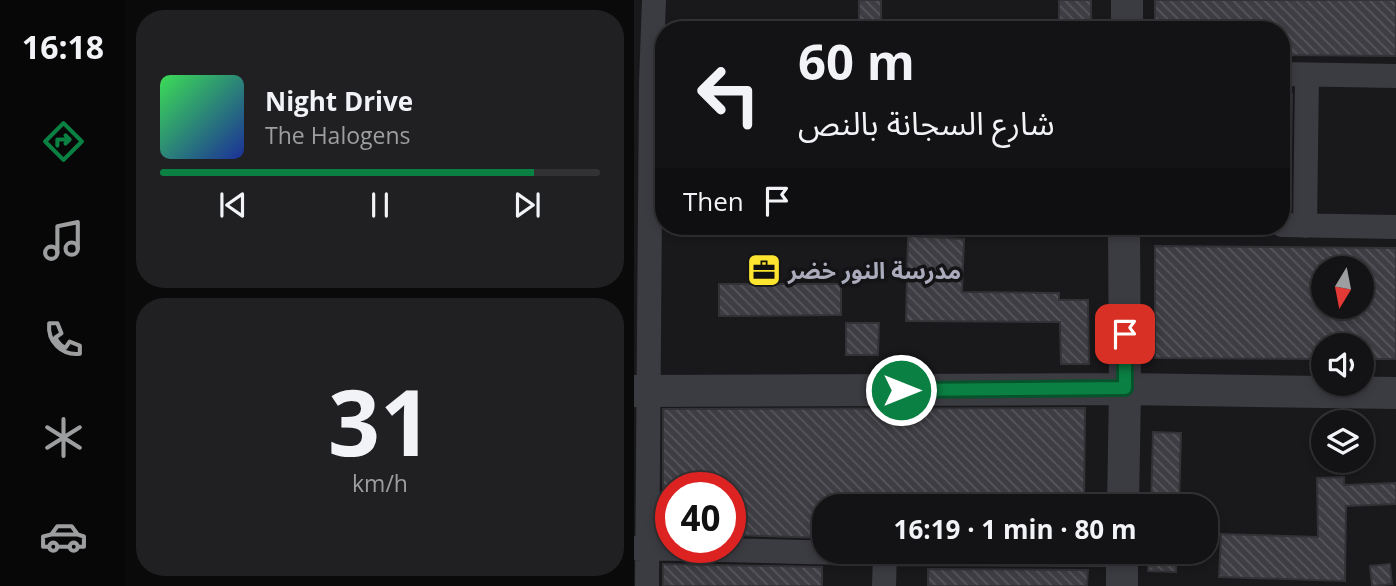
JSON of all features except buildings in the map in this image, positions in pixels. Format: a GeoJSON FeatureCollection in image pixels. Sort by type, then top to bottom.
{"type":"FeatureCollection","features":[{"type":"Feature","properties":{"kind":"street"},"geometry":{"type":"LineString","coordinates":[[647,586],[641,548],[643,82],[654,0]]}},
{"type":"Feature","properties":{"kind":"street"},"geometry":{"type":"LineString","coordinates":[[1127,0],[1127,21]]}},
{"type":"Feature","properties":{"kind":"street"},"geometry":{"type":"LineString","coordinates":[[1290,74],[1396,76]]}},
{"type":"Feature","properties":{"kind":"street"},"geometry":{"type":"LineString","coordinates":[[1307,75],[1293,225],[1396,227]]}},
{"type":"Feature","properties":{"kind":"street"},"geometry":{"type":"LineString","coordinates":[[1123,494],[1125,235]]}},
{"type":"Feature","properties":{"kind":"street"},"geometry":{"type":"LineString","coordinates":[[642,392],[1125,388],[1396,393]]}},
{"type":"Feature","properties":{"kind":"street"},"geometry":{"type":"LineString","coordinates":[[641,548],[812,552]]}},
{"type":"Feature","properties":{"kind":"street"},"geometry":{"type":"LineString","coordinates":[[884,586],[885,564]]}},
{"type":"Feature","properties":{"kind":"street"},"geometry":{"type":"LineString","coordinates":[[1122,564],[1122,586]]}},
{"type":"Feature","properties":{"kind":"place","name":"مدرسة النور خضر"},"geometry":{"type":"Point","coordinates":[764,270]}},
{"type":"Feature","properties":{"kind":"route"},"geometry":{"type":"LineString","coordinates":[[901,390],[1125,388],[1125,334]]}}]}
